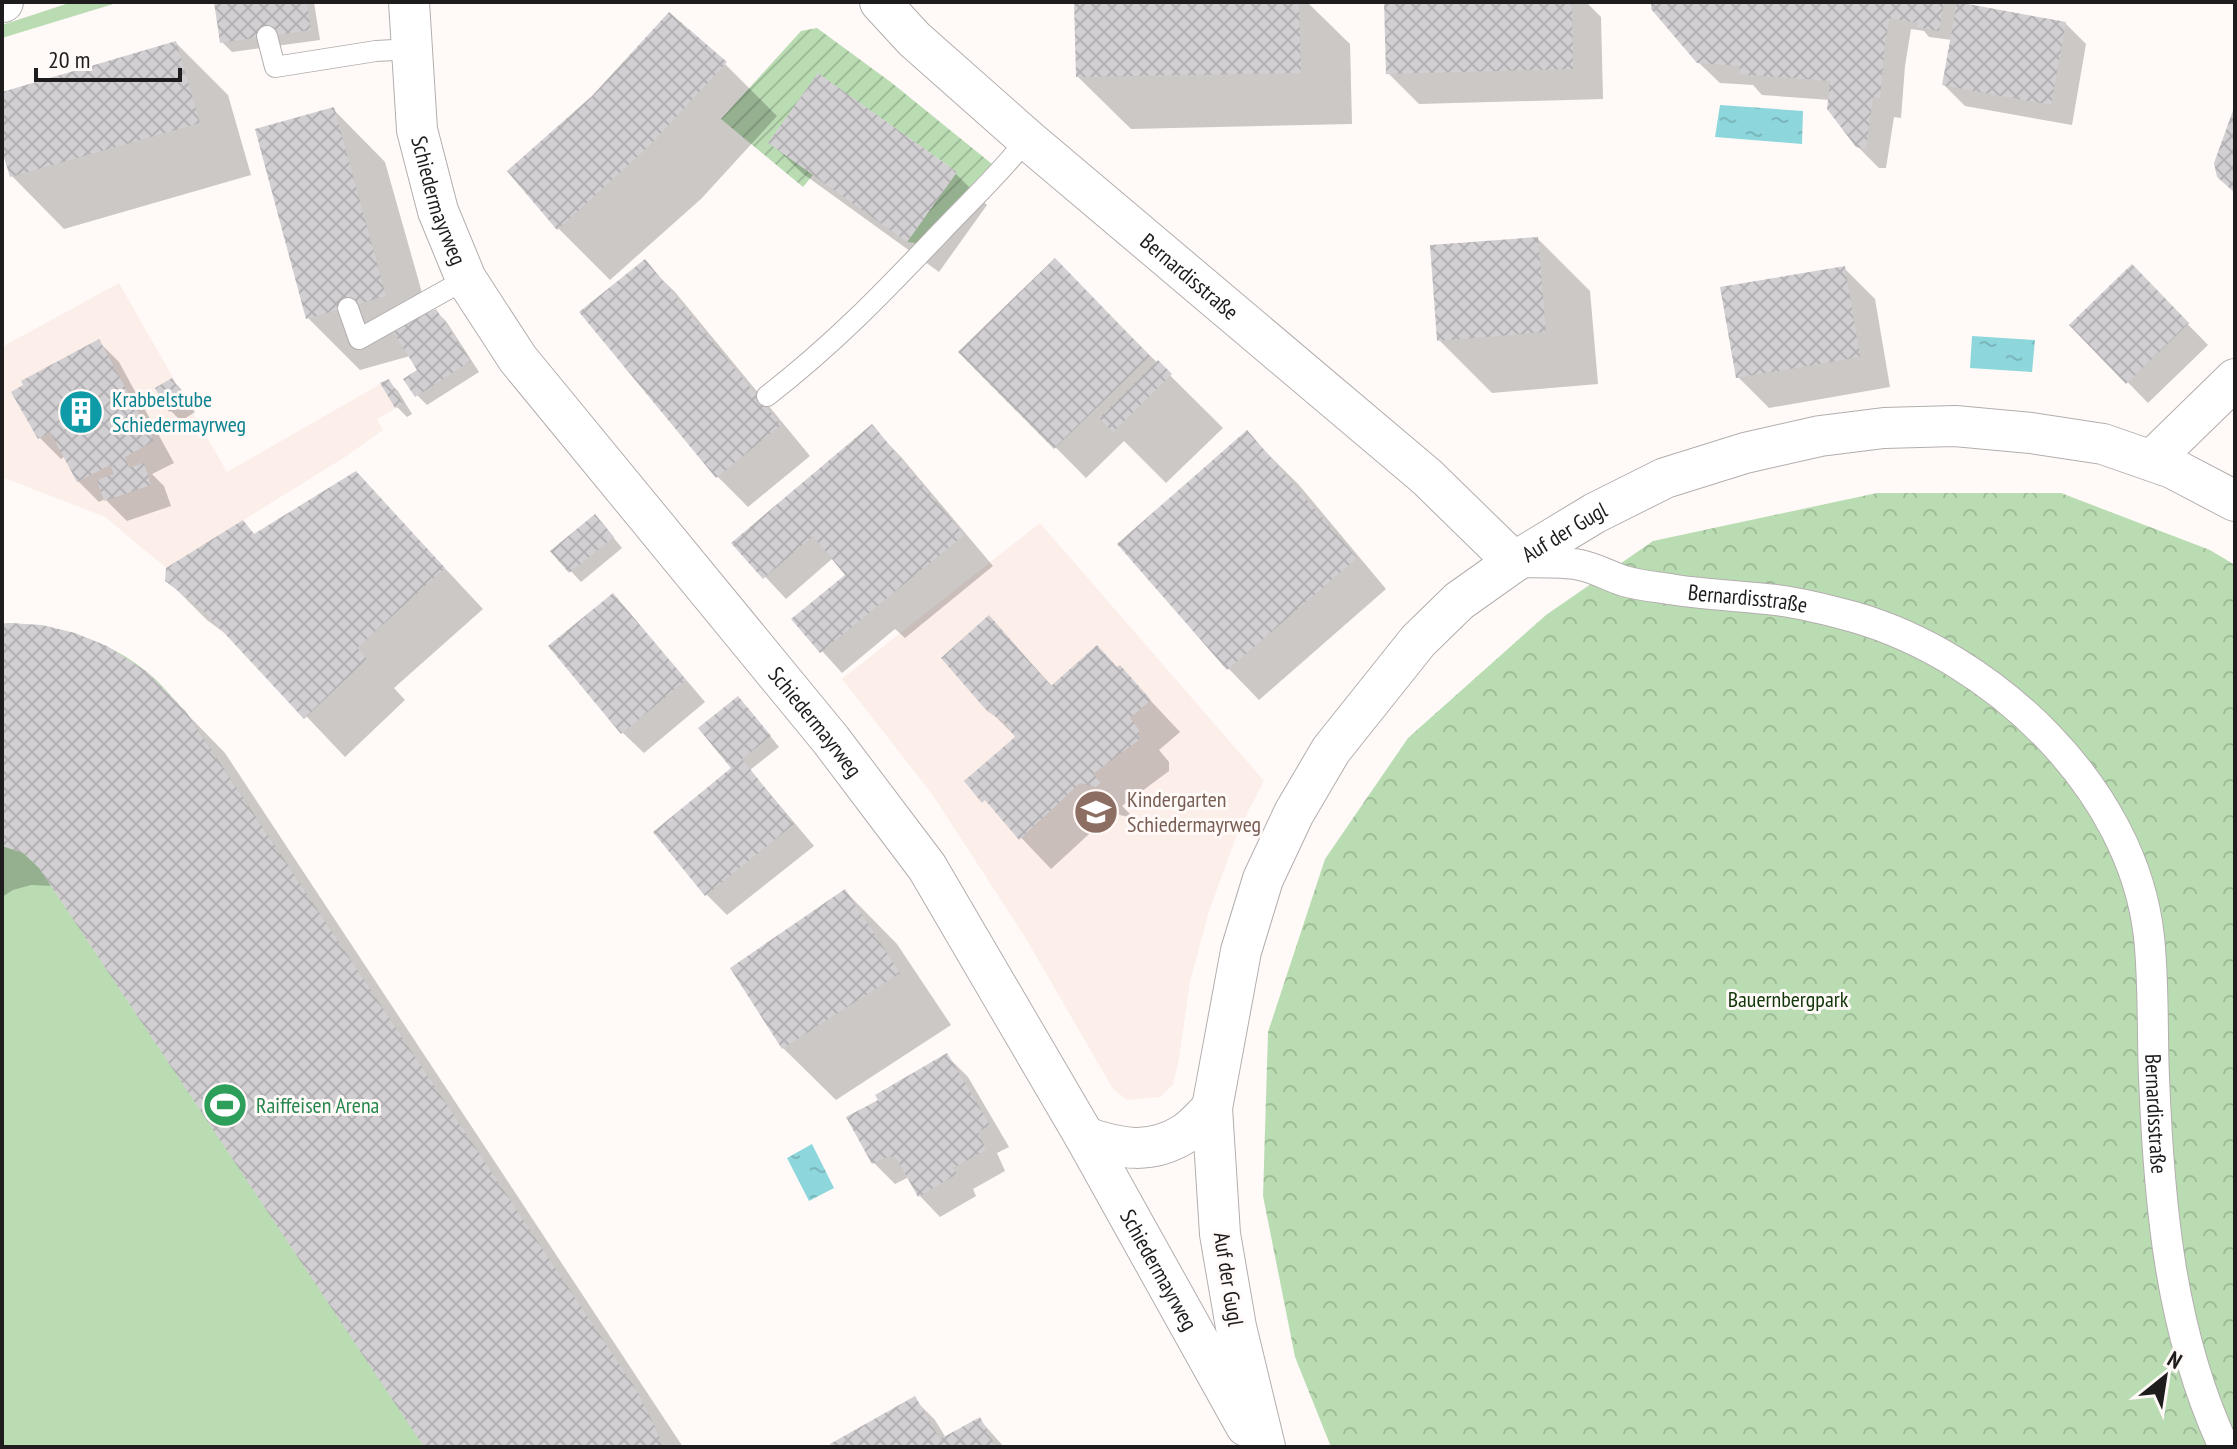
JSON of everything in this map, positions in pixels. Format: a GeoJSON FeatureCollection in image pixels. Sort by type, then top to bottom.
{"type":"FeatureCollection","features":[{"type":"Feature","properties":{"kind":"street","name":"Schiedermayrweg"},"geometry":{"type":"LineString","coordinates":[[409,2],[417,130],[438,211],[466,279],[518,359],[831,740],[927,867],[1085,1137],[1258,1447]]}},
{"type":"Feature","properties":{"kind":"street","name":"Bernardisstraße"},"geometry":{"type":"LineString","coordinates":[[880,2],[914,39],[1027,139],[1427,477],[1514,562],[1581,565],[1626,581],[1706,594],[1779,600],[1855,618],[1927,644],[2020,708],[2081,776],[2107,816],[2133,866],[2149,936],[2163,1226],[2183,1329],[2205,1406],[2224,1447]]}},
{"type":"Feature","properties":{"kind":"street"},"geometry":{"type":"LineString","coordinates":[[2152,460],[2235,379]]}},
{"type":"Feature","properties":{"kind":"street","name":"Auf der Gugl"},"geometry":{"type":"LineString","coordinates":[[1265,1447],[1236,1327],[1223,1250],[1212,1108],[1241,951],[1263,879],[1294,813],[1331,750],[1418,641],[1459,601],[1514,562],[1595,513],[1665,478],[1745,453],[1820,436],[1884,428],[1955,426],[2103,444],[2152,460],[2235,501]]}},
{"type":"Feature","properties":{"kind":"street"},"geometry":{"type":"LineString","coordinates":[[1085,1137],[1116,1147],[1151,1148],[1185,1134],[1212,1108]]}},
{"type":"Feature","properties":{"kind":"lane"},"geometry":{"type":"LineString","coordinates":[[267,36],[275,67],[376,51],[412,49]]}},
{"type":"Feature","properties":{"kind":"lane"},"geometry":{"type":"LineString","coordinates":[[767,396],[832,344],[867,311],[1005,167],[1027,139]]}},
{"type":"Feature","properties":{"kind":"lane"},"geometry":{"type":"LineString","coordinates":[[348,308],[359,339],[466,279]]}},
{"type":"Feature","properties":{"kind":"shaded area"},"geometry":{"type":"Polygon","coordinates":[[[119,283],[227,472],[389,379],[403,404],[377,419],[383,430],[345,457],[166,568],[105,517],[2,477],[2,347],[119,283]]]}},
{"type":"Feature","properties":{"kind":"shaded area","name":"Kindergarten Schiedermayrweg"},"geometry":{"type":"Polygon","coordinates":[[[1040,523],[1264,781],[1239,829],[1209,911],[1190,982],[1173,1085],[1160,1097],[1127,1100],[1113,1089],[1025,937],[932,794],[842,679],[1040,523]]]}},
{"type":"Feature","properties":{"kind":"green space"},"geometry":{"type":"Polygon","coordinates":[[[72,2],[120,2],[2,38],[2,25],[72,2]]]}},
{"type":"Feature","properties":{"kind":"green space"},"geometry":{"type":"Polygon","coordinates":[[[817,28],[892,83],[992,164],[916,243],[907,242],[957,172],[818,74],[813,175],[803,187],[721,119],[801,31],[817,28]]]}},
{"type":"Feature","properties":{"kind":"green space","name":"Bauernbergpark"},"geometry":{"type":"Polygon","coordinates":[[[1877,493],[2061,493],[2210,550],[2235,565],[2235,1447],[1331,1447],[1295,1357],[1263,1196],[1268,1032],[1325,859],[1408,738],[1546,615],[1653,541],[1877,493]]]}},
{"type":"Feature","properties":{"kind":"green space","name":"Raiffeisen Arena"},"geometry":{"type":"Polygon","coordinates":[[[2,624],[65,632],[116,651],[152,676],[186,712],[636,1391],[662,1447],[2,1447],[2,624]]]}},
{"type":"Feature","properties":{"kind":"water"},"geometry":{"type":"Polygon","coordinates":[[[1720,105],[1803,111],[1802,144],[1715,137],[1720,105]]]}},
{"type":"Feature","properties":{"kind":"water"},"geometry":{"type":"Polygon","coordinates":[[[1972,336],[2035,340],[2032,372],[1970,368],[1972,336]]]}},
{"type":"Feature","properties":{"kind":"water"},"geometry":{"type":"Polygon","coordinates":[[[812,1144],[834,1188],[809,1201],[787,1158],[812,1144]]]}},
{"type":"Feature","properties":{"kind":"building"},"geometry":{"type":"Polygon","coordinates":[[[214,2],[307,2],[311,30],[220,43],[214,2]]]}},
{"type":"Feature","properties":{"kind":"building"},"geometry":{"type":"Polygon","coordinates":[[[1074,2],[1299,2],[1301,73],[1076,77],[1074,2]]]}},
{"type":"Feature","properties":{"kind":"building"},"geometry":{"type":"Polygon","coordinates":[[[1384,2],[1572,2],[1573,69],[1386,74],[1384,2]]]}},
{"type":"Feature","properties":{"kind":"building"},"geometry":{"type":"Polygon","coordinates":[[[1651,2],[1944,2],[1939,31],[1890,18],[1880,98],[1873,97],[1866,149],[1856,147],[1827,109],[1830,81],[1739,74],[1740,66],[1697,63],[1651,9],[1651,2]]]}},
{"type":"Feature","properties":{"kind":"building"},"geometry":{"type":"Polygon","coordinates":[[[1957,2],[2066,22],[2051,105],[1942,85],[1957,2]]]}},
{"type":"Feature","properties":{"kind":"building"},"geometry":{"type":"Polygon","coordinates":[[[669,12],[727,62],[649,146],[557,230],[507,171],[592,96],[669,12]]]}},
{"type":"Feature","properties":{"kind":"building"},"geometry":{"type":"Polygon","coordinates":[[[176,41],[200,123],[10,177],[2,151],[2,92],[176,41]]]}},
{"type":"Feature","properties":{"kind":"building"},"geometry":{"type":"Polygon","coordinates":[[[818,73],[957,172],[907,242],[768,143],[818,73]]]}},
{"type":"Feature","properties":{"kind":"building"},"geometry":{"type":"Polygon","coordinates":[[[2235,105],[2235,193],[2217,177],[2214,163],[2235,105]]]}},
{"type":"Feature","properties":{"kind":"building"},"geometry":{"type":"Polygon","coordinates":[[[334,107],[386,296],[306,319],[255,129],[334,107]]]}},
{"type":"Feature","properties":{"kind":"building"},"geometry":{"type":"Polygon","coordinates":[[[1538,237],[1546,332],[1437,341],[1430,245],[1538,237]]]}},
{"type":"Feature","properties":{"kind":"building"},"geometry":{"type":"Polygon","coordinates":[[[1055,258],[1150,356],[1054,449],[958,352],[1055,258]]]}},
{"type":"Feature","properties":{"kind":"building"},"geometry":{"type":"Polygon","coordinates":[[[645,259],[781,425],[716,478],[579,312],[645,259]]]}},
{"type":"Feature","properties":{"kind":"building"},"geometry":{"type":"Polygon","coordinates":[[[2132,264],[2189,323],[2126,384],[2069,325],[2132,264]]]}},
{"type":"Feature","properties":{"kind":"building"},"geometry":{"type":"Polygon","coordinates":[[[1845,266],[1860,357],[1736,378],[1720,287],[1845,266]]]}},
{"type":"Feature","properties":{"kind":"building"},"geometry":{"type":"Polygon","coordinates":[[[436,309],[471,361],[415,397],[403,379],[417,370],[391,328],[436,309]]]}},
{"type":"Feature","properties":{"kind":"building","name":"Krabbelstube Schiedermayrweg"},"geometry":{"type":"Polygon","coordinates":[[[99,339],[154,441],[125,457],[129,468],[144,463],[151,485],[104,501],[97,480],[114,474],[110,465],[77,482],[50,432],[38,439],[11,392],[23,385],[21,381],[99,339]]]}},
{"type":"Feature","properties":{"kind":"building"},"geometry":{"type":"Polygon","coordinates":[[[1158,360],[1172,374],[1113,432],[1099,418],[1158,360]]]}},
{"type":"Feature","properties":{"kind":"building"},"geometry":{"type":"Polygon","coordinates":[[[172,378],[186,401],[169,412],[155,388],[172,378]]]}},
{"type":"Feature","properties":{"kind":"building"},"geometry":{"type":"Polygon","coordinates":[[[389,379],[403,404],[395,408],[380,383],[389,379]]]}},
{"type":"Feature","properties":{"kind":"building"},"geometry":{"type":"Polygon","coordinates":[[[872,424],[964,535],[820,653],[791,619],[845,575],[813,536],[763,579],[731,543],[872,424]]]}},
{"type":"Feature","properties":{"kind":"building"},"geometry":{"type":"Polygon","coordinates":[[[1247,430],[1357,558],[1227,670],[1117,544],[1247,430]]]}},
{"type":"Feature","properties":{"kind":"building"},"geometry":{"type":"Polygon","coordinates":[[[356,471],[445,568],[357,648],[367,659],[304,719],[202,609],[165,581],[166,568],[243,520],[254,534],[356,471]]]}},
{"type":"Feature","properties":{"kind":"building"},"geometry":{"type":"Polygon","coordinates":[[[595,514],[614,537],[569,573],[550,551],[595,514]]]}},
{"type":"Feature","properties":{"kind":"building"},"geometry":{"type":"Polygon","coordinates":[[[613,593],[686,680],[621,734],[548,646],[613,593]]]}},
{"type":"Feature","properties":{"kind":"building"},"geometry":{"type":"Polygon","coordinates":[[[989,615],[1051,686],[1097,645],[1117,667],[1120,665],[1151,700],[1130,718],[1139,730],[1139,740],[1093,774],[1101,782],[1096,787],[1080,783],[1019,840],[985,800],[982,803],[964,781],[1015,737],[1004,722],[987,711],[941,658],[989,615]]]}},
{"type":"Feature","properties":{"kind":"building"},"geometry":{"type":"Polygon","coordinates":[[[2,624],[42,625],[75,633],[107,646],[147,672],[186,712],[637,1391],[662,1447],[424,1447],[39,868],[23,853],[2,846],[2,624]]]}},
{"type":"Feature","properties":{"kind":"building"},"geometry":{"type":"Polygon","coordinates":[[[738,696],[771,736],[742,759],[794,824],[705,896],[653,832],[731,768],[698,728],[738,696]]]}},
{"type":"Feature","properties":{"kind":"building"},"geometry":{"type":"Polygon","coordinates":[[[845,889],[900,973],[782,1049],[730,968],[845,889]]]}},
{"type":"Feature","properties":{"kind":"building"},"geometry":{"type":"Polygon","coordinates":[[[947,1053],[990,1125],[978,1132],[986,1150],[953,1168],[957,1174],[918,1197],[897,1159],[889,1156],[872,1164],[846,1117],[878,1100],[875,1095],[947,1053]]]}},
{"type":"Feature","properties":{"kind":"building"},"geometry":{"type":"Polygon","coordinates":[[[915,1396],[940,1439],[980,1417],[996,1447],[832,1447],[830,1444],[915,1396]]]}},
{"type":"Feature","properties":{"kind":"place","name":"Krabbelstube Schiedermayrweg"},"geometry":{"type":"Point","coordinates":[81,412]}},
{"type":"Feature","properties":{"kind":"place","name":"Kindergarten Schiedermayrweg"},"geometry":{"type":"Point","coordinates":[1096,812]}},
{"type":"Feature","properties":{"kind":"place","name":"Raiffeisen Arena"},"geometry":{"type":"Point","coordinates":[225,1105]}}]}
